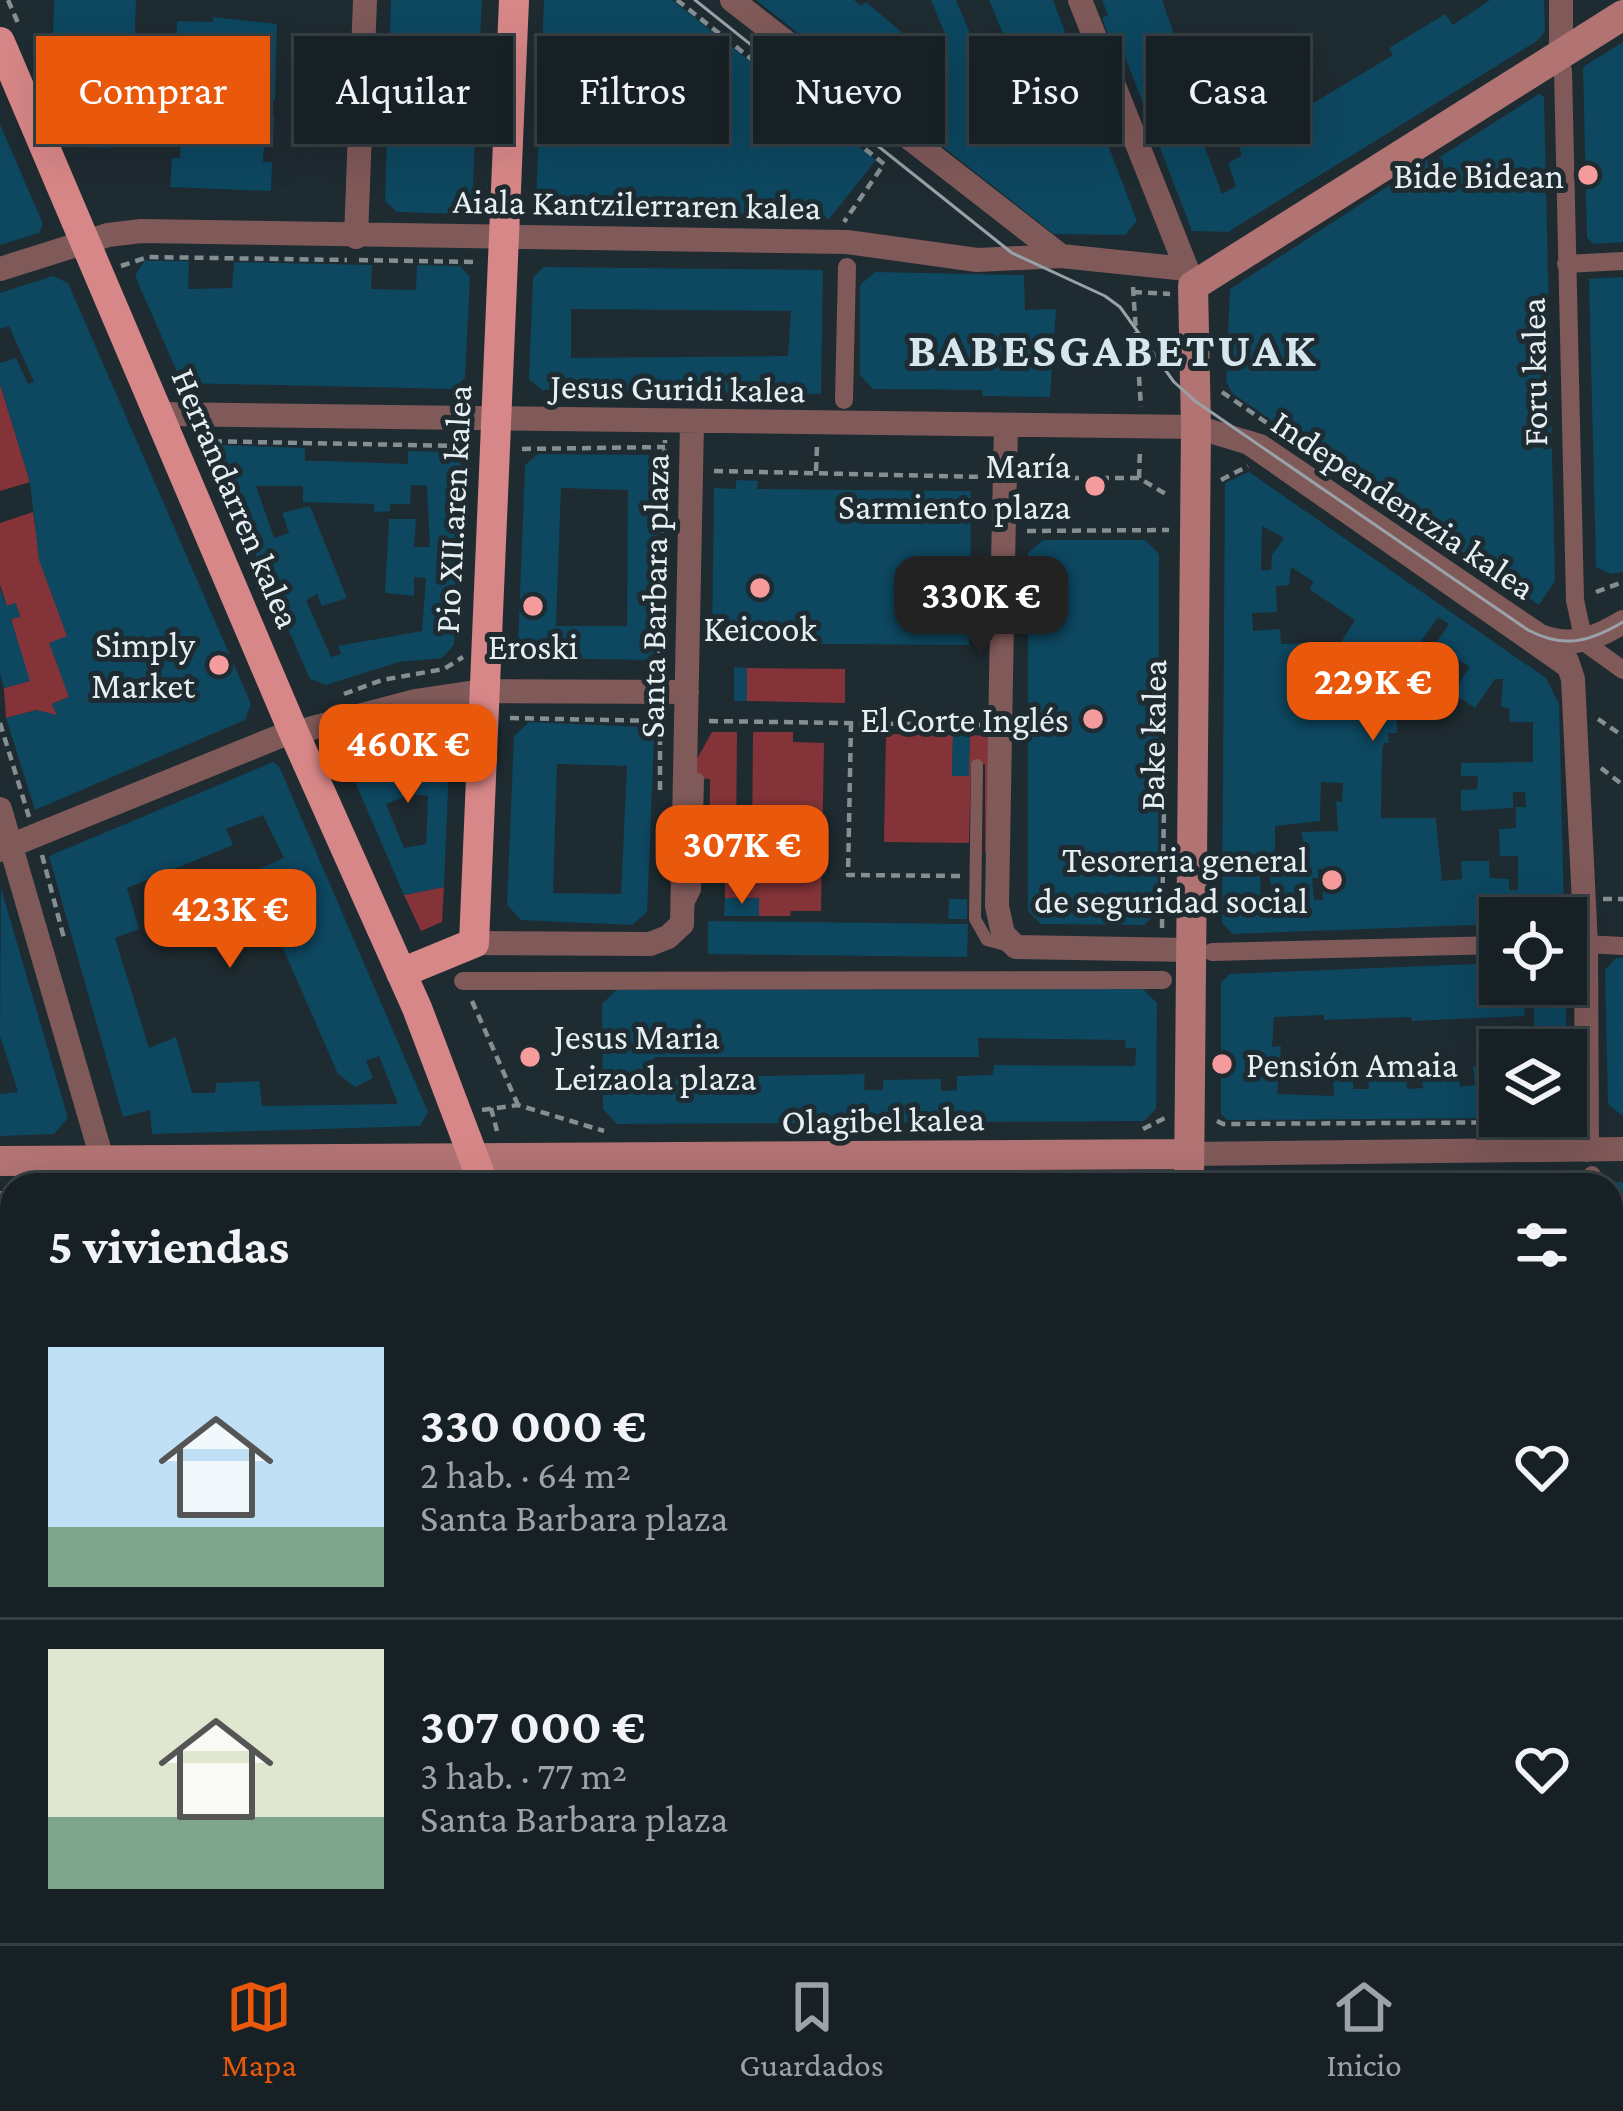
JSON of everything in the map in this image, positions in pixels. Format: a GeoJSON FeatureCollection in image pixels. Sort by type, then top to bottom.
{"type":"FeatureCollection","features":[{"type":"Feature","properties":{"kind":"main road","name":"Pio XII.aren kalea"},"geometry":{"type":"LineString","coordinates":[[474,943],[495,421],[485,267],[504,238],[514,0]]}},
{"type":"Feature","properties":{"kind":"main road"},"geometry":{"type":"LineString","coordinates":[[1190,277],[1562,62],[1623,15]]}},
{"type":"Feature","properties":{"kind":"main road","name":"Herrandarren kalea"},"geometry":{"type":"LineString","coordinates":[[0,42],[294,734],[401,973],[479,1172]]}},
{"type":"Feature","properties":{"kind":"main road","name":"Bake kalea"},"geometry":{"type":"LineString","coordinates":[[1189,1170],[1200,951],[1196,427],[1190,277]]}},
{"type":"Feature","properties":{"kind":"main road"},"geometry":{"type":"LineString","coordinates":[[401,973],[474,943]]}},
{"type":"Feature","properties":{"kind":"main road","name":"Olagibel kalea"},"geometry":{"type":"LineString","coordinates":[[0,1161],[103,1162],[201,1173],[1189,1170]]}},
{"type":"Feature","properties":{"kind":"street"},"geometry":{"type":"LineString","coordinates":[[356,237],[364,0]]}},
{"type":"Feature","properties":{"kind":"street"},"geometry":{"type":"LineString","coordinates":[[732,0],[1060,256]]}},
{"type":"Feature","properties":{"kind":"street"},"geometry":{"type":"LineString","coordinates":[[1080,0],[1190,277]]}},
{"type":"Feature","properties":{"kind":"street","name":"Foru kalea"},"geometry":{"type":"LineString","coordinates":[[1561,0],[1575,601],[1569,642],[1575,897]]}},
{"type":"Feature","properties":{"kind":"street","name":"Aiala Kantzilerraren kalea"},"geometry":{"type":"LineString","coordinates":[[0,268],[141,230],[863,242],[977,260],[1060,256],[1190,277]]}},
{"type":"Feature","properties":{"kind":"street"},"geometry":{"type":"LineString","coordinates":[[1566,264],[1623,261]]}},
{"type":"Feature","properties":{"kind":"street"},"geometry":{"type":"LineString","coordinates":[[844,400],[847,266]]}},
{"type":"Feature","properties":{"kind":"street","name":"Jesus Guridi kalea"},"geometry":{"type":"LineString","coordinates":[[159,414],[1196,427]]}},
{"type":"Feature","properties":{"kind":"street","name":"Santa Barbara plaza"},"geometry":{"type":"LineString","coordinates":[[683,914],[687,692],[678,471],[692,423]]}},
{"type":"Feature","properties":{"kind":"street"},"geometry":{"type":"LineString","coordinates":[[1006,427],[998,906],[1003,934],[1016,947],[1200,951],[1479,946]]}},
{"type":"Feature","properties":{"kind":"street","name":"Independentzia kalea"},"geometry":{"type":"LineString","coordinates":[[1196,427],[1261,446],[1528,630],[1569,642]]}},
{"type":"Feature","properties":{"kind":"street"},"geometry":{"type":"LineString","coordinates":[[1569,642],[1623,622]]}},
{"type":"Feature","properties":{"kind":"street"},"geometry":{"type":"LineString","coordinates":[[1569,642],[1615,664]]}},
{"type":"Feature","properties":{"kind":"street"},"geometry":{"type":"LineString","coordinates":[[6,848],[294,734],[415,701],[482,705],[687,692]]}},
{"type":"Feature","properties":{"kind":"street"},"geometry":{"type":"LineString","coordinates":[[0,808],[6,848],[103,1162]]}},
{"type":"Feature","properties":{"kind":"street"},"geometry":{"type":"LineString","coordinates":[[474,943],[650,944],[668,937],[682,924],[683,914]]}},
{"type":"Feature","properties":{"kind":"street"},"geometry":{"type":"LineString","coordinates":[[1587,944],[1623,946]]}},
{"type":"Feature","properties":{"kind":"street"},"geometry":{"type":"LineString","coordinates":[[463,981],[1163,980]]}},
{"type":"Feature","properties":{"kind":"street","name":"Foru kalea"},"geometry":{"type":"LineString","coordinates":[[1580,1005],[1590,1170]]}},
{"type":"Feature","properties":{"kind":"street","name":"Olagibel kalea"},"geometry":{"type":"LineString","coordinates":[[1189,1170],[1590,1170],[1623,1149]]}},
{"type":"Feature","properties":{"kind":"lane"},"geometry":{"type":"LineString","coordinates":[[1234,436],[1251,455],[1458,606],[1573,676]]}},
{"type":"Feature","properties":{"kind":"lane"},"geometry":{"type":"LineString","coordinates":[[977,765],[975,919],[981,935],[996,944],[1016,947]]}},
{"type":"Feature","properties":{"kind":"lane"},"geometry":{"type":"LineString","coordinates":[[683,914],[695,890],[698,779]]}},
{"type":"Feature","properties":{"kind":"lane"},"geometry":{"type":"LineString","coordinates":[[1434,927],[1435,947]]}},
{"type":"Feature","properties":{"kind":"path"},"geometry":{"type":"LineString","coordinates":[[120,266],[148,257],[485,267]]}},
{"type":"Feature","properties":{"kind":"path"},"geometry":{"type":"LineString","coordinates":[[1133,292],[1141,406]]}},
{"type":"Feature","properties":{"kind":"path"},"geometry":{"type":"LineString","coordinates":[[1217,388],[1284,434]]}},
{"type":"Feature","properties":{"kind":"path"},"geometry":{"type":"LineString","coordinates":[[198,441],[462,446],[468,451],[520,453],[524,447],[665,447],[678,471],[658,692],[660,792]]}},
{"type":"Feature","properties":{"kind":"path"},"geometry":{"type":"LineString","coordinates":[[816,473],[817,451]]}},
{"type":"Feature","properties":{"kind":"path"},"geometry":{"type":"LineString","coordinates":[[678,471],[984,477]]}},
{"type":"Feature","properties":{"kind":"path"},"geometry":{"type":"LineString","coordinates":[[1022,495],[1023,478],[1139,478],[1168,494],[1168,532],[1022,531],[1022,535]]}},
{"type":"Feature","properties":{"kind":"path"},"geometry":{"type":"LineString","coordinates":[[1575,601],[1623,582]]}},
{"type":"Feature","properties":{"kind":"path"},"geometry":{"type":"LineString","coordinates":[[328,700],[382,680],[444,669],[459,657],[484,658]]}},
{"type":"Feature","properties":{"kind":"path"},"geometry":{"type":"LineString","coordinates":[[482,705],[660,721],[982,725]]}},
{"type":"Feature","properties":{"kind":"path"},"geometry":{"type":"LineString","coordinates":[[1595,717],[1623,736]]}},
{"type":"Feature","properties":{"kind":"path"},"geometry":{"type":"LineString","coordinates":[[0,723],[29,818]]}},
{"type":"Feature","properties":{"kind":"path"},"geometry":{"type":"LineString","coordinates":[[851,723],[848,875],[974,877]]}},
{"type":"Feature","properties":{"kind":"path"},"geometry":{"type":"LineString","coordinates":[[1162,931],[1165,742]]}},
{"type":"Feature","properties":{"kind":"path"},"geometry":{"type":"LineString","coordinates":[[1596,765],[1623,784]]}},
{"type":"Feature","properties":{"kind":"path"},"geometry":{"type":"LineString","coordinates":[[42,855],[65,942]]}},
{"type":"Feature","properties":{"kind":"path"},"geometry":{"type":"LineString","coordinates":[[1597,898],[1623,899]]}},
{"type":"Feature","properties":{"kind":"path"},"geometry":{"type":"LineString","coordinates":[[463,981],[518,1105]]}},
{"type":"Feature","properties":{"kind":"path"},"geometry":{"type":"LineString","coordinates":[[491,1108],[518,1105],[609,1132]]}},
{"type":"Feature","properties":{"kind":"path"},"geometry":{"type":"LineString","coordinates":[[1136,1132],[1162,1118],[1212,1118],[1222,1124],[1479,1122]]}},
{"type":"Feature","properties":{"kind":"shaded area"},"geometry":{"type":"Polygon","coordinates":[[[0,384],[30,482],[0,491],[0,384]]]}},
{"type":"Feature","properties":{"kind":"shaded area"},"geometry":{"type":"Polygon","coordinates":[[[33,512],[40,560],[67,636],[69,697],[52,704],[57,715],[37,710],[6,718],[4,688],[29,681],[11,619],[20,616],[16,604],[7,606],[0,585],[0,523],[33,512]]]}},
{"type":"Feature","properties":{"kind":"shaded area"},"geometry":{"type":"Polygon","coordinates":[[[747,668],[845,669],[845,703],[747,701],[747,668]]]}},
{"type":"Feature","properties":{"kind":"shaded area"},"geometry":{"type":"Polygon","coordinates":[[[712,732],[737,732],[736,846],[709,870],[710,779],[692,778],[692,768],[712,732]]]}},
{"type":"Feature","properties":{"kind":"shaded area"},"geometry":{"type":"Polygon","coordinates":[[[753,732],[793,732],[793,742],[824,743],[821,911],[759,916],[759,898],[725,898],[725,876],[752,852],[753,732]]]}},
{"type":"Feature","properties":{"kind":"shaded area"},"geometry":{"type":"Polygon","coordinates":[[[886,734],[953,735],[952,775],[968,776],[970,735],[993,736],[991,852],[985,852],[985,764],[971,764],[969,843],[884,842],[886,734]]]}},
{"type":"Feature","properties":{"kind":"shaded area"},"geometry":{"type":"Polygon","coordinates":[[[444,887],[442,922],[421,931],[404,895],[444,887]]]}},
{"type":"Feature","properties":{"kind":"building"},"geometry":{"type":"Polygon","coordinates":[[[54,0],[136,0],[135,36],[53,36],[54,0]]]}},
{"type":"Feature","properties":{"kind":"building"},"geometry":{"type":"Polygon","coordinates":[[[391,0],[482,0],[480,36],[390,36],[391,0]]]}},
{"type":"Feature","properties":{"kind":"building"},"geometry":{"type":"Polygon","coordinates":[[[544,0],[672,0],[718,36],[543,36],[544,0]]]}},
{"type":"Feature","properties":{"kind":"building"},"geometry":{"type":"Polygon","coordinates":[[[756,0],[854,0],[861,6],[866,2],[906,36],[802,36],[756,0]]]}},
{"type":"Feature","properties":{"kind":"building"},"geometry":{"type":"Polygon","coordinates":[[[931,0],[956,0],[971,36],[969,144],[1108,144],[1137,221],[1125,235],[1054,234],[939,144],[945,144],[945,36],[940,36],[945,34],[931,0]]]}},
{"type":"Feature","properties":{"kind":"building"},"geometry":{"type":"Polygon","coordinates":[[[989,0],[1053,0],[1067,36],[1004,36],[989,0]]]}},
{"type":"Feature","properties":{"kind":"building"},"geometry":{"type":"Polygon","coordinates":[[[1102,0],[1162,0],[1175,36],[1146,36],[1146,111],[1122,49],[1122,36],[1109,36],[1102,18],[1108,15],[1102,0]]]}},
{"type":"Feature","properties":{"kind":"building"},"geometry":{"type":"Polygon","coordinates":[[[1490,0],[1544,0],[1545,31],[1537,41],[1228,232],[1192,231],[1159,144],[1204,144],[1222,194],[1236,186],[1228,163],[1241,156],[1240,147],[1310,144],[1310,105],[1393,55],[1389,48],[1445,14],[1453,25],[1490,0]]]}},
{"type":"Feature","properties":{"kind":"building"},"geometry":{"type":"Polygon","coordinates":[[[213,17],[277,24],[275,101],[270,101],[270,36],[176,36],[177,21],[213,22],[213,17]]]}},
{"type":"Feature","properties":{"kind":"building"},"geometry":{"type":"Polygon","coordinates":[[[1623,42],[1623,242],[1594,244],[1587,238],[1583,67],[1623,42]]]}},
{"type":"Feature","properties":{"kind":"building"},"geometry":{"type":"Polygon","coordinates":[[[729,45],[753,64],[753,144],[856,144],[876,160],[829,219],[547,216],[536,203],[538,144],[729,144],[729,45]]]}},
{"type":"Feature","properties":{"kind":"building"},"geometry":{"type":"Polygon","coordinates":[[[1539,94],[1544,97],[1555,581],[1539,605],[1232,393],[1226,381],[1230,289],[1539,94]]]}},
{"type":"Feature","properties":{"kind":"building"},"geometry":{"type":"Polygon","coordinates":[[[270,115],[274,115],[270,144],[270,115]]]}},
{"type":"Feature","properties":{"kind":"building"},"geometry":{"type":"Polygon","coordinates":[[[0,124],[43,224],[39,233],[0,245],[0,124]]]}},
{"type":"Feature","properties":{"kind":"building"},"geometry":{"type":"Polygon","coordinates":[[[181,144],[264,144],[263,162],[272,162],[271,191],[170,187],[172,158],[180,158],[181,144]]]}},
{"type":"Feature","properties":{"kind":"building"},"geometry":{"type":"Polygon","coordinates":[[[387,144],[475,144],[472,204],[461,214],[397,212],[385,201],[387,144]]]}},
{"type":"Feature","properties":{"kind":"building"},"geometry":{"type":"Polygon","coordinates":[[[144,261],[189,261],[188,289],[232,288],[234,262],[372,265],[371,289],[416,290],[417,265],[460,266],[470,277],[465,378],[453,389],[182,383],[135,276],[144,261]]]}},
{"type":"Feature","properties":{"kind":"building"},"geometry":{"type":"Polygon","coordinates":[[[544,267],[823,270],[821,394],[542,390],[529,379],[533,277],[544,267]],[[571,309],[571,358],[788,356],[791,311],[571,309]]]}},
{"type":"Feature","properties":{"kind":"building"},"geometry":{"type":"Polygon","coordinates":[[[875,272],[1024,275],[1025,310],[1056,309],[1050,397],[982,396],[982,390],[873,389],[860,375],[860,285],[875,272]]]}},
{"type":"Feature","properties":{"kind":"building"},"geometry":{"type":"Polygon","coordinates":[[[53,276],[68,283],[251,704],[245,720],[35,810],[6,718],[37,710],[57,715],[52,704],[69,697],[49,643],[67,636],[39,560],[30,482],[0,384],[0,363],[16,358],[28,384],[34,382],[9,326],[0,329],[0,293],[53,276]]]}},
{"type":"Feature","properties":{"kind":"building"},"geometry":{"type":"Polygon","coordinates":[[[1623,277],[1623,572],[1611,574],[1596,567],[1589,279],[1623,277]]]}},
{"type":"Feature","properties":{"kind":"building"},"geometry":{"type":"Polygon","coordinates":[[[222,445],[305,448],[305,461],[408,464],[408,451],[450,452],[462,465],[454,645],[442,658],[399,662],[326,685],[310,679],[214,459],[222,445]],[[411,485],[410,504],[390,504],[390,511],[374,512],[374,504],[303,502],[303,486],[256,486],[274,538],[289,533],[282,513],[310,506],[347,598],[322,606],[317,594],[306,600],[331,657],[341,654],[338,646],[422,631],[426,578],[414,577],[414,596],[385,593],[389,519],[416,519],[414,547],[430,547],[427,486],[411,485]]]}},
{"type":"Feature","properties":{"kind":"building"},"geometry":{"type":"Polygon","coordinates":[[[538,454],[648,455],[659,466],[657,649],[646,660],[529,658],[518,646],[525,465],[538,454]],[[561,488],[556,626],[627,626],[628,490],[561,488]]]}},
{"type":"Feature","properties":{"kind":"building"},"geometry":{"type":"Polygon","coordinates":[[[1249,472],[1546,678],[1559,704],[1564,897],[1479,897],[1479,925],[1233,934],[1222,923],[1225,483],[1249,472]],[[1262,526],[1261,570],[1271,570],[1272,555],[1284,538],[1262,526]],[[1291,567],[1289,585],[1276,586],[1277,612],[1252,613],[1253,631],[1280,629],[1281,644],[1341,642],[1355,620],[1309,589],[1314,582],[1291,567]],[[1438,617],[1408,660],[1410,673],[1396,678],[1397,733],[1388,733],[1389,743],[1384,743],[1382,751],[1381,818],[1436,818],[1442,881],[1462,879],[1461,861],[1489,861],[1490,878],[1509,879],[1509,890],[1518,890],[1518,856],[1500,856],[1499,829],[1516,828],[1516,807],[1526,807],[1525,792],[1513,792],[1513,808],[1461,811],[1461,790],[1477,789],[1478,776],[1461,776],[1461,763],[1533,762],[1533,722],[1510,722],[1509,708],[1501,707],[1503,679],[1495,679],[1475,708],[1452,693],[1470,667],[1459,660],[1441,685],[1431,685],[1430,652],[1449,624],[1438,617]],[[1321,782],[1320,821],[1275,826],[1275,869],[1310,868],[1301,832],[1338,831],[1336,801],[1342,802],[1343,783],[1321,782]],[[1318,869],[1318,878],[1312,878],[1314,900],[1323,900],[1322,869],[1318,869]],[[1260,873],[1261,906],[1274,905],[1269,873],[1260,873]]]}},
{"type":"Feature","properties":{"kind":"building"},"geometry":{"type":"Polygon","coordinates":[[[736,480],[758,481],[757,489],[971,491],[970,607],[1028,608],[1028,553],[1043,540],[1145,540],[1159,554],[1158,911],[1144,925],[1041,924],[1028,911],[1028,622],[969,621],[969,645],[712,643],[714,488],[736,489],[736,480]]]}},
{"type":"Feature","properties":{"kind":"building"},"geometry":{"type":"Polygon","coordinates":[[[0,589],[7,606],[16,603],[20,617],[11,619],[30,681],[4,688],[0,674],[0,589]]]}},
{"type":"Feature","properties":{"kind":"building"},"geometry":{"type":"Polygon","coordinates":[[[734,667],[747,668],[747,701],[734,701],[734,667]]]}},
{"type":"Feature","properties":{"kind":"building"},"geometry":{"type":"Polygon","coordinates":[[[529,722],[641,727],[654,741],[647,912],[632,925],[521,920],[507,905],[514,736],[529,722]],[[557,764],[553,893],[621,894],[627,766],[557,764]]]}},
{"type":"Feature","properties":{"kind":"building"},"geometry":{"type":"Polygon","coordinates":[[[953,735],[970,735],[969,776],[952,776],[953,735]]]}},
{"type":"Feature","properties":{"kind":"building"},"geometry":{"type":"Polygon","coordinates":[[[395,739],[450,739],[444,887],[404,895],[345,759],[395,739]],[[412,794],[386,804],[404,848],[426,844],[428,796],[412,794]]]}},
{"type":"Feature","properties":{"kind":"building"},"geometry":{"type":"Polygon","coordinates":[[[273,762],[279,766],[428,1112],[420,1126],[152,1134],[150,1110],[123,1117],[49,856],[273,762]],[[263,815],[226,829],[233,845],[127,888],[139,929],[115,938],[149,1048],[176,1037],[192,1093],[215,1093],[216,1083],[259,1081],[262,1106],[398,1104],[379,1056],[366,1061],[373,1078],[355,1087],[338,1074],[250,873],[284,858],[263,815]]]}},
{"type":"Feature","properties":{"kind":"building"},"geometry":{"type":"Polygon","coordinates":[[[1,888],[68,1118],[54,1134],[0,1136],[0,1094],[18,1092],[0,1036],[1,888]]]}},
{"type":"Feature","properties":{"kind":"building"},"geometry":{"type":"Polygon","coordinates":[[[725,898],[759,898],[759,916],[724,916],[725,898]]]}},
{"type":"Feature","properties":{"kind":"building"},"geometry":{"type":"Polygon","coordinates":[[[949,899],[967,899],[967,919],[948,919],[949,899]]]}},
{"type":"Feature","properties":{"kind":"building"},"geometry":{"type":"Polygon","coordinates":[[[708,921],[968,924],[967,957],[708,954],[708,921]]]}},
{"type":"Feature","properties":{"kind":"building"},"geometry":{"type":"Polygon","coordinates":[[[1616,958],[1623,958],[1623,1116],[1608,1104],[1605,970],[1616,958]]]}},
{"type":"Feature","properties":{"kind":"building"},"geometry":{"type":"Polygon","coordinates":[[[1479,964],[1479,1005],[1566,1005],[1566,1029],[1534,1029],[1534,1007],[1525,1007],[1524,1016],[1412,1021],[1411,1017],[1274,1017],[1272,1047],[1281,1046],[1277,1094],[1334,1096],[1333,1073],[1353,1071],[1353,1089],[1369,1089],[1368,1071],[1405,1067],[1407,1089],[1423,1088],[1421,1067],[1458,1065],[1460,1087],[1475,1085],[1473,1066],[1479,1066],[1479,1118],[1227,1120],[1221,1114],[1221,982],[1230,974],[1479,964]]]}},
{"type":"Feature","properties":{"kind":"building"},"geometry":{"type":"Polygon","coordinates":[[[1143,989],[1157,1003],[1156,1109],[1144,1121],[617,1124],[603,1109],[602,1004],[616,990],[1143,989]],[[978,1038],[979,1057],[654,1057],[654,1078],[865,1074],[864,1090],[883,1090],[883,1080],[941,1079],[941,1091],[957,1090],[957,1076],[993,1075],[994,1065],[1135,1066],[1136,1048],[1125,1048],[1126,1040],[978,1038]]]}},
{"type":"Feature","properties":{"kind":"tram line"},"geometry":{"type":"LineString","coordinates":[[695,0],[1012,253],[1120,307],[1174,382],[1195,401],[1528,630],[1553,640],[1576,641],[1623,622]]}},
{"type":"Feature","properties":{"kind":"place","name":"Bide Bidean"},"geometry":{"type":"Point","coordinates":[1588,175]}},
{"type":"Feature","properties":{"kind":"place","name":"María Sarmiento plaza"},"geometry":{"type":"Point","coordinates":[1095,486]}},
{"type":"Feature","properties":{"kind":"place","name":"Keicook"},"geometry":{"type":"Point","coordinates":[760,588]}},
{"type":"Feature","properties":{"kind":"place","name":"Eroski"},"geometry":{"type":"Point","coordinates":[533,606]}},
{"type":"Feature","properties":{"kind":"place","name":"Simply Market"},"geometry":{"type":"Point","coordinates":[219,665]}},
{"type":"Feature","properties":{"kind":"place","name":"El Corte Inglés"},"geometry":{"type":"Point","coordinates":[1093,719]}},
{"type":"Feature","properties":{"kind":"place","name":"Tesoreria general de seguridad social"},"geometry":{"type":"Point","coordinates":[1332,880]}},
{"type":"Feature","properties":{"kind":"place","name":"Jesus Maria Leizaola plaza"},"geometry":{"type":"Point","coordinates":[530,1057]}},
{"type":"Feature","properties":{"kind":"place","name":"Pensión Amaia"},"geometry":{"type":"Point","coordinates":[1222,1064]}},
{"type":"Feature","properties":{"kind":"district","name":"BABESGABETUAK"},"geometry":{"type":"Point","coordinates":[1113,349]}}]}
